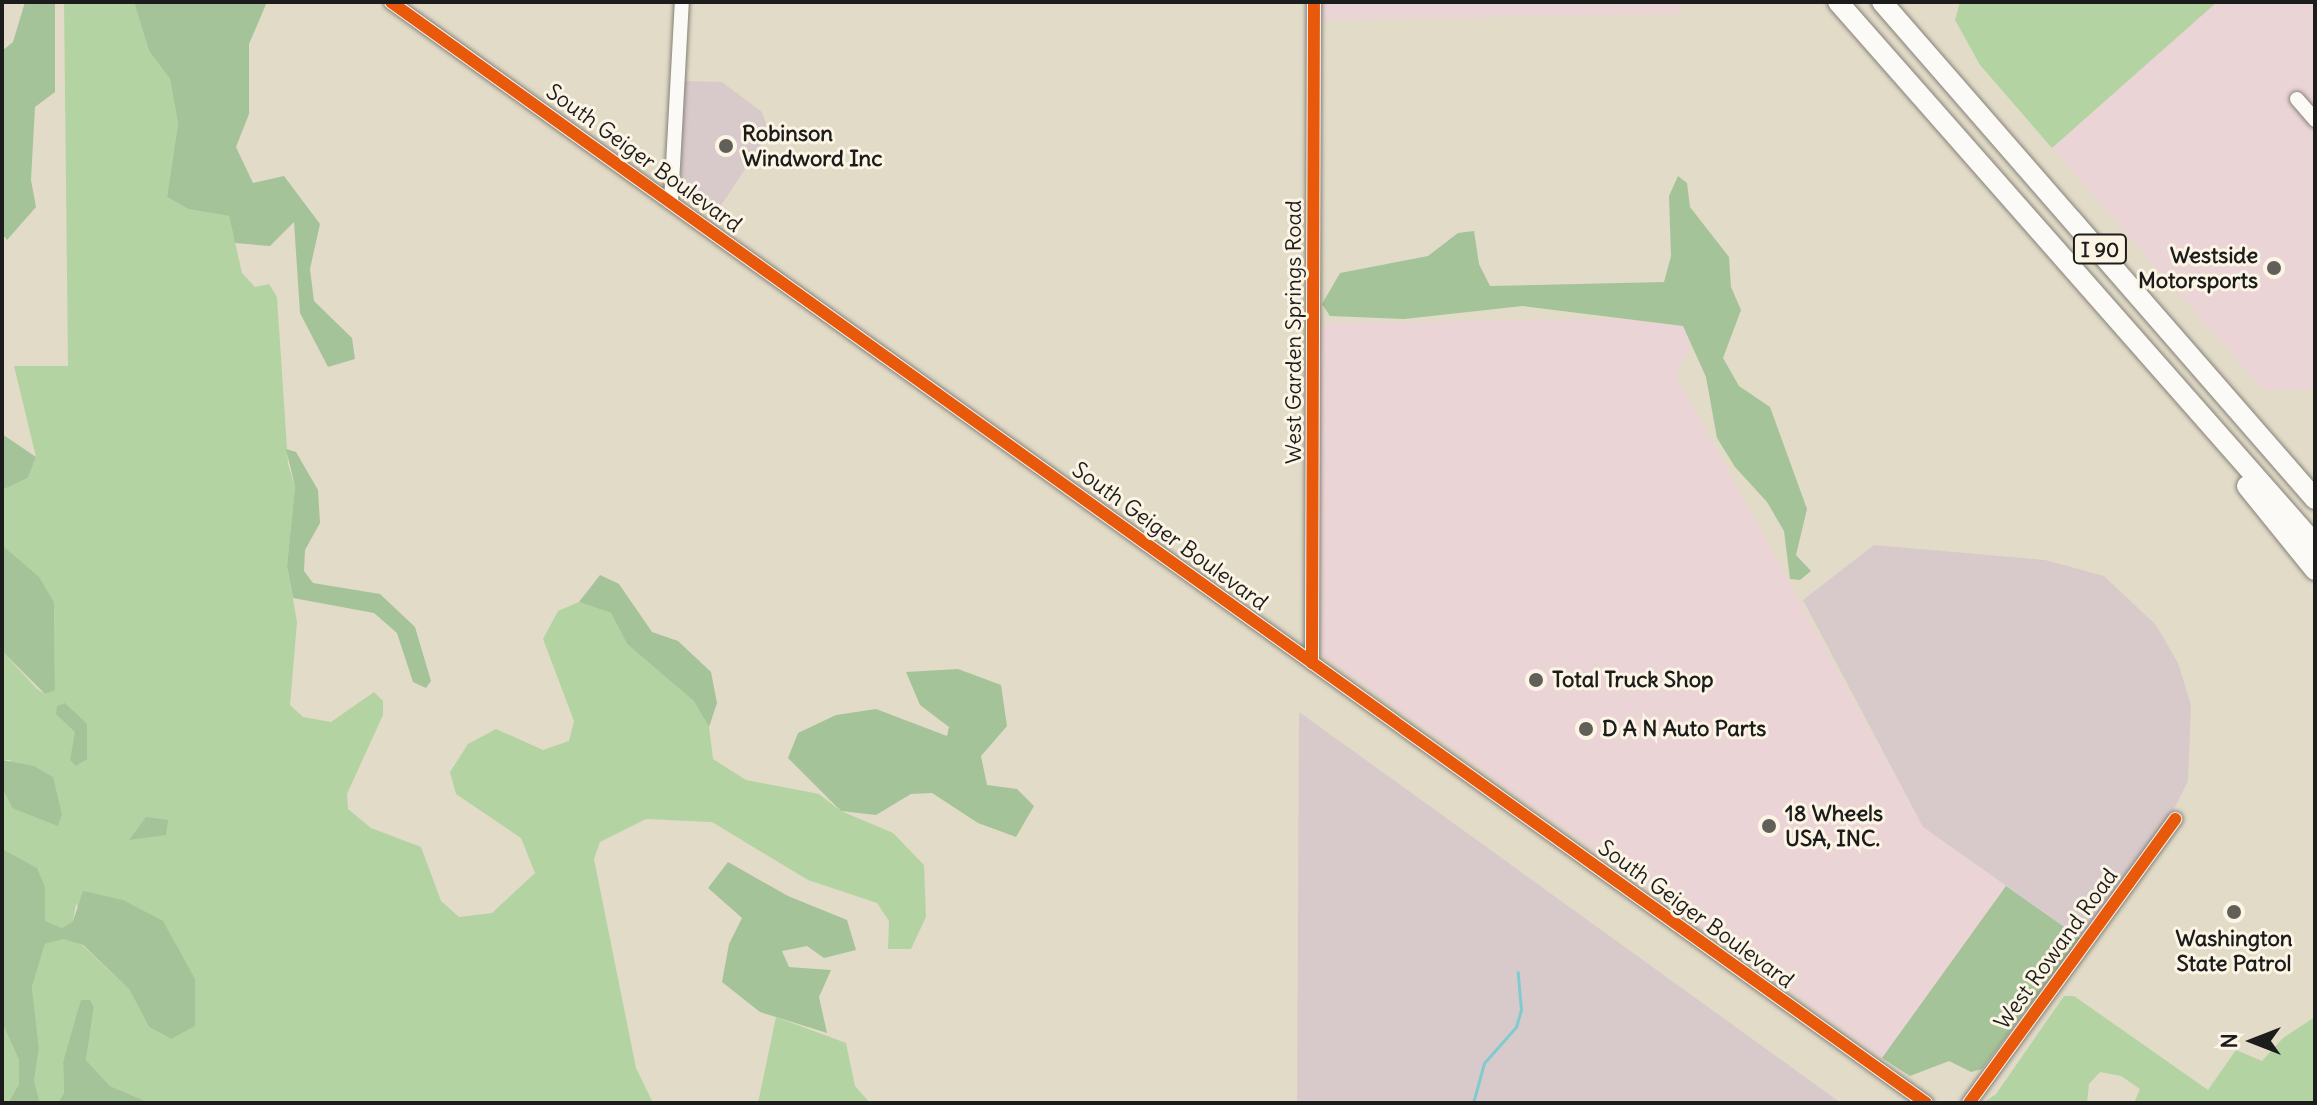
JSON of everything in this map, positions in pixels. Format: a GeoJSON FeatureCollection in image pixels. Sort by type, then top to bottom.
{"type":"FeatureCollection","features":[{"type":"Feature","properties":{"kind":"highway","name":"I 90"},"geometry":{"type":"LineString","coordinates":[[1838,2],[2315,544]]}},
{"type":"Feature","properties":{"kind":"highway","name":"I 90"},"geometry":{"type":"LineString","coordinates":[[1882,2],[2315,499]]}},
{"type":"Feature","properties":{"kind":"highway"},"geometry":{"type":"LineString","coordinates":[[2192,402],[2241,478],[2315,570]]}},
{"type":"Feature","properties":{"kind":"street","name":"South Geiger Boulevard"},"geometry":{"type":"LineString","coordinates":[[391,2],[1926,1103]]}},
{"type":"Feature","properties":{"kind":"street"},"geometry":{"type":"LineString","coordinates":[[671,202],[682,2]]}},
{"type":"Feature","properties":{"kind":"street","name":"West Garden Springs Road"},"geometry":{"type":"LineString","coordinates":[[1312,663],[1314,2]]}},
{"type":"Feature","properties":{"kind":"street"},"geometry":{"type":"LineString","coordinates":[[2297,99],[2315,120]]}},
{"type":"Feature","properties":{"kind":"street","name":"West Rowand Road"},"geometry":{"type":"LineString","coordinates":[[1969,1103],[2175,819]]}},
{"type":"Feature","properties":{"kind":"shaded area"},"geometry":{"type":"Polygon","coordinates":[[[1320,2],[1681,2],[1681,14],[1320,20],[1320,2]]]}},
{"type":"Feature","properties":{"kind":"shaded area"},"geometry":{"type":"Polygon","coordinates":[[[2217,2],[2315,2],[2315,389],[2263,390],[2052,148],[2217,2]]]}},
{"type":"Feature","properties":{"kind":"shaded area"},"geometry":{"type":"Polygon","coordinates":[[[684,81],[722,82],[762,112],[769,133],[712,219],[681,190],[684,81]]]}},
{"type":"Feature","properties":{"kind":"shaded area"},"geometry":{"type":"Polygon","coordinates":[[[1644,318],[1683,326],[1691,344],[1676,375],[1923,827],[2006,886],[1882,1058],[1327,659],[1319,646],[1320,323],[1644,318]]]}},
{"type":"Feature","properties":{"kind":"shaded area"},"geometry":{"type":"Polygon","coordinates":[[[1874,545],[2045,560],[2104,576],[2156,625],[2178,663],[2191,705],[2188,781],[2171,815],[2080,938],[1923,827],[1803,600],[1874,545]]]}},
{"type":"Feature","properties":{"kind":"shaded area"},"geometry":{"type":"Polygon","coordinates":[[[1299,712],[1388,776],[1841,1103],[1297,1103],[1299,712]]]}},
{"type":"Feature","properties":{"kind":"green space"},"geometry":{"type":"Polygon","coordinates":[[[25,2],[55,2],[55,92],[35,107],[31,180],[36,207],[7,240],[2,234],[2,51],[13,42],[25,2]]]}},
{"type":"Feature","properties":{"kind":"green space"},"geometry":{"type":"Polygon","coordinates":[[[64,2],[134,2],[149,51],[170,79],[178,124],[167,197],[188,209],[229,216],[242,273],[255,287],[269,284],[277,297],[288,464],[295,486],[287,566],[297,622],[290,705],[303,717],[331,722],[374,692],[383,701],[383,715],[347,794],[348,809],[371,828],[421,847],[441,901],[459,917],[492,913],[535,873],[521,838],[456,794],[450,772],[468,744],[496,729],[543,750],[569,741],[574,721],[543,639],[558,611],[579,602],[611,613],[627,644],[695,701],[709,727],[713,759],[746,780],[819,794],[841,811],[893,833],[924,865],[926,917],[911,949],[888,949],[889,921],[877,903],[808,880],[712,822],[646,819],[600,842],[594,859],[636,1068],[653,1103],[150,1103],[110,1086],[86,1060],[94,1007],[89,1000],[63,1061],[64,1093],[58,1103],[40,1103],[34,1081],[39,1049],[32,987],[45,944],[63,938],[82,945],[129,989],[149,1027],[171,1039],[76,904],[73,921],[62,928],[44,921],[45,887],[2,849],[2,788],[12,808],[10,760],[2,760],[2,651],[37,689],[45,694],[55,689],[54,602],[38,577],[2,545],[2,490],[28,478],[36,457],[14,366],[68,366],[64,2]]]}},
{"type":"Feature","properties":{"kind":"green space"},"geometry":{"type":"Polygon","coordinates":[[[134,2],[267,2],[249,44],[249,114],[236,147],[253,183],[284,176],[320,224],[310,269],[314,301],[352,338],[355,359],[328,367],[300,313],[294,222],[270,246],[235,243],[229,216],[188,209],[167,197],[178,124],[170,79],[149,51],[134,2]]]}},
{"type":"Feature","properties":{"kind":"green space"},"geometry":{"type":"Polygon","coordinates":[[[1960,2],[2217,2],[2052,148],[1980,65],[1955,20],[1960,2]]]}},
{"type":"Feature","properties":{"kind":"green space"},"geometry":{"type":"Polygon","coordinates":[[[1678,176],[1687,183],[1690,207],[1729,257],[1731,287],[1741,310],[1723,358],[1739,386],[1770,407],[1807,509],[1796,555],[1811,571],[1800,580],[1790,579],[1784,531],[1767,502],[1735,467],[1717,438],[1706,377],[1683,326],[1523,306],[1404,319],[1330,316],[1322,304],[1340,273],[1428,256],[1458,233],[1474,231],[1479,264],[1490,286],[1664,282],[1671,256],[1669,196],[1678,176]]]}},
{"type":"Feature","properties":{"kind":"green space"},"geometry":{"type":"Polygon","coordinates":[[[2,434],[36,457],[28,478],[2,490],[2,434]]]}},
{"type":"Feature","properties":{"kind":"green space"},"geometry":{"type":"Polygon","coordinates":[[[286,449],[296,452],[318,490],[320,523],[305,550],[304,571],[313,583],[380,594],[415,627],[431,681],[426,688],[413,682],[397,633],[374,613],[293,598],[287,566],[295,486],[286,449]]]}},
{"type":"Feature","properties":{"kind":"green space"},"geometry":{"type":"Polygon","coordinates":[[[2,545],[39,577],[54,602],[55,690],[45,694],[2,651],[2,545]]]}},
{"type":"Feature","properties":{"kind":"green space"},"geometry":{"type":"Polygon","coordinates":[[[600,575],[619,584],[652,632],[678,641],[711,672],[717,703],[709,727],[694,701],[627,644],[611,613],[579,602],[600,575]]]}},
{"type":"Feature","properties":{"kind":"green space"},"geometry":{"type":"Polygon","coordinates":[[[958,669],[1001,685],[1007,726],[981,756],[987,785],[1017,789],[1034,806],[1016,837],[978,823],[932,793],[911,794],[876,815],[841,811],[788,758],[798,733],[836,715],[876,709],[947,736],[949,727],[920,705],[906,672],[958,669]]]}},
{"type":"Feature","properties":{"kind":"green space"},"geometry":{"type":"Polygon","coordinates":[[[65,703],[87,724],[87,759],[76,766],[70,760],[75,732],[56,714],[57,706],[65,703]]]}},
{"type":"Feature","properties":{"kind":"green space"},"geometry":{"type":"Polygon","coordinates":[[[2,760],[34,766],[53,777],[62,814],[58,826],[12,808],[2,788],[2,760]]]}},
{"type":"Feature","properties":{"kind":"green space"},"geometry":{"type":"Polygon","coordinates":[[[146,817],[168,820],[166,835],[129,840],[146,817]]]}},
{"type":"Feature","properties":{"kind":"green space"},"geometry":{"type":"Polygon","coordinates":[[[2,849],[37,868],[45,887],[45,921],[62,928],[73,921],[83,891],[123,900],[163,921],[195,979],[195,1026],[171,1039],[149,1027],[129,989],[83,945],[63,939],[45,944],[32,987],[39,1049],[34,1081],[40,1103],[8,1103],[19,1084],[19,1060],[2,1023],[2,849]]]}},
{"type":"Feature","properties":{"kind":"green space"},"geometry":{"type":"Polygon","coordinates":[[[728,862],[788,896],[847,920],[856,950],[824,958],[807,946],[782,951],[789,967],[831,970],[819,997],[827,1033],[760,1012],[722,982],[729,944],[742,918],[708,888],[728,862]]]}},
{"type":"Feature","properties":{"kind":"green space"},"geometry":{"type":"Polygon","coordinates":[[[2006,886],[2080,938],[1982,1069],[1971,1072],[1949,1061],[1910,1076],[1882,1058],[2006,886]]]}},
{"type":"Feature","properties":{"kind":"green space"},"geometry":{"type":"Polygon","coordinates":[[[2064,996],[2074,996],[2208,1090],[2236,1050],[2262,1061],[2283,1038],[2315,1017],[2315,1103],[2134,1103],[2140,1089],[2121,1076],[2100,1072],[2089,1084],[2087,1103],[1983,1103],[1996,1094],[2064,996]]]}},
{"type":"Feature","properties":{"kind":"green space"},"geometry":{"type":"Polygon","coordinates":[[[81,1000],[90,1000],[94,1007],[86,1060],[110,1086],[150,1103],[58,1103],[64,1093],[63,1062],[81,1000]]]}},
{"type":"Feature","properties":{"kind":"green space"},"geometry":{"type":"Polygon","coordinates":[[[776,1017],[846,1043],[855,1086],[870,1103],[758,1103],[776,1017]]]}},
{"type":"Feature","properties":{"kind":"green space"},"geometry":{"type":"Polygon","coordinates":[[[2,1023],[19,1060],[19,1084],[8,1103],[2,1103],[2,1023]]]}},
{"type":"Feature","properties":{"kind":"waterway"},"geometry":{"type":"LineString","coordinates":[[1473,1103],[1484,1063],[1516,1027],[1521,1010],[1518,972]]}},
{"type":"Feature","properties":{"kind":"cycle path"},"geometry":{"type":"LineString","coordinates":[[391,2],[1926,1103]]}},
{"type":"Feature","properties":{"kind":"cycle path"},"geometry":{"type":"LineString","coordinates":[[1312,663],[1314,2]]}},
{"type":"Feature","properties":{"kind":"cycle path"},"geometry":{"type":"LineString","coordinates":[[1969,1103],[2175,819]]}},
{"type":"Feature","properties":{"kind":"place","name":"Robinson Windword Inc"},"geometry":{"type":"Point","coordinates":[726,146]}},
{"type":"Feature","properties":{"kind":"place","name":"Westside Motorsports"},"geometry":{"type":"Point","coordinates":[2274,268]}},
{"type":"Feature","properties":{"kind":"place","name":"Total Truck Shop"},"geometry":{"type":"Point","coordinates":[1536,680]}},
{"type":"Feature","properties":{"kind":"place","name":"D A N Auto Parts"},"geometry":{"type":"Point","coordinates":[1586,729]}},
{"type":"Feature","properties":{"kind":"place","name":"18 Wheels USA, INC."},"geometry":{"type":"Point","coordinates":[1769,826]}},
{"type":"Feature","properties":{"kind":"place","name":"Washington State Patrol"},"geometry":{"type":"Point","coordinates":[2234,912]}}]}
